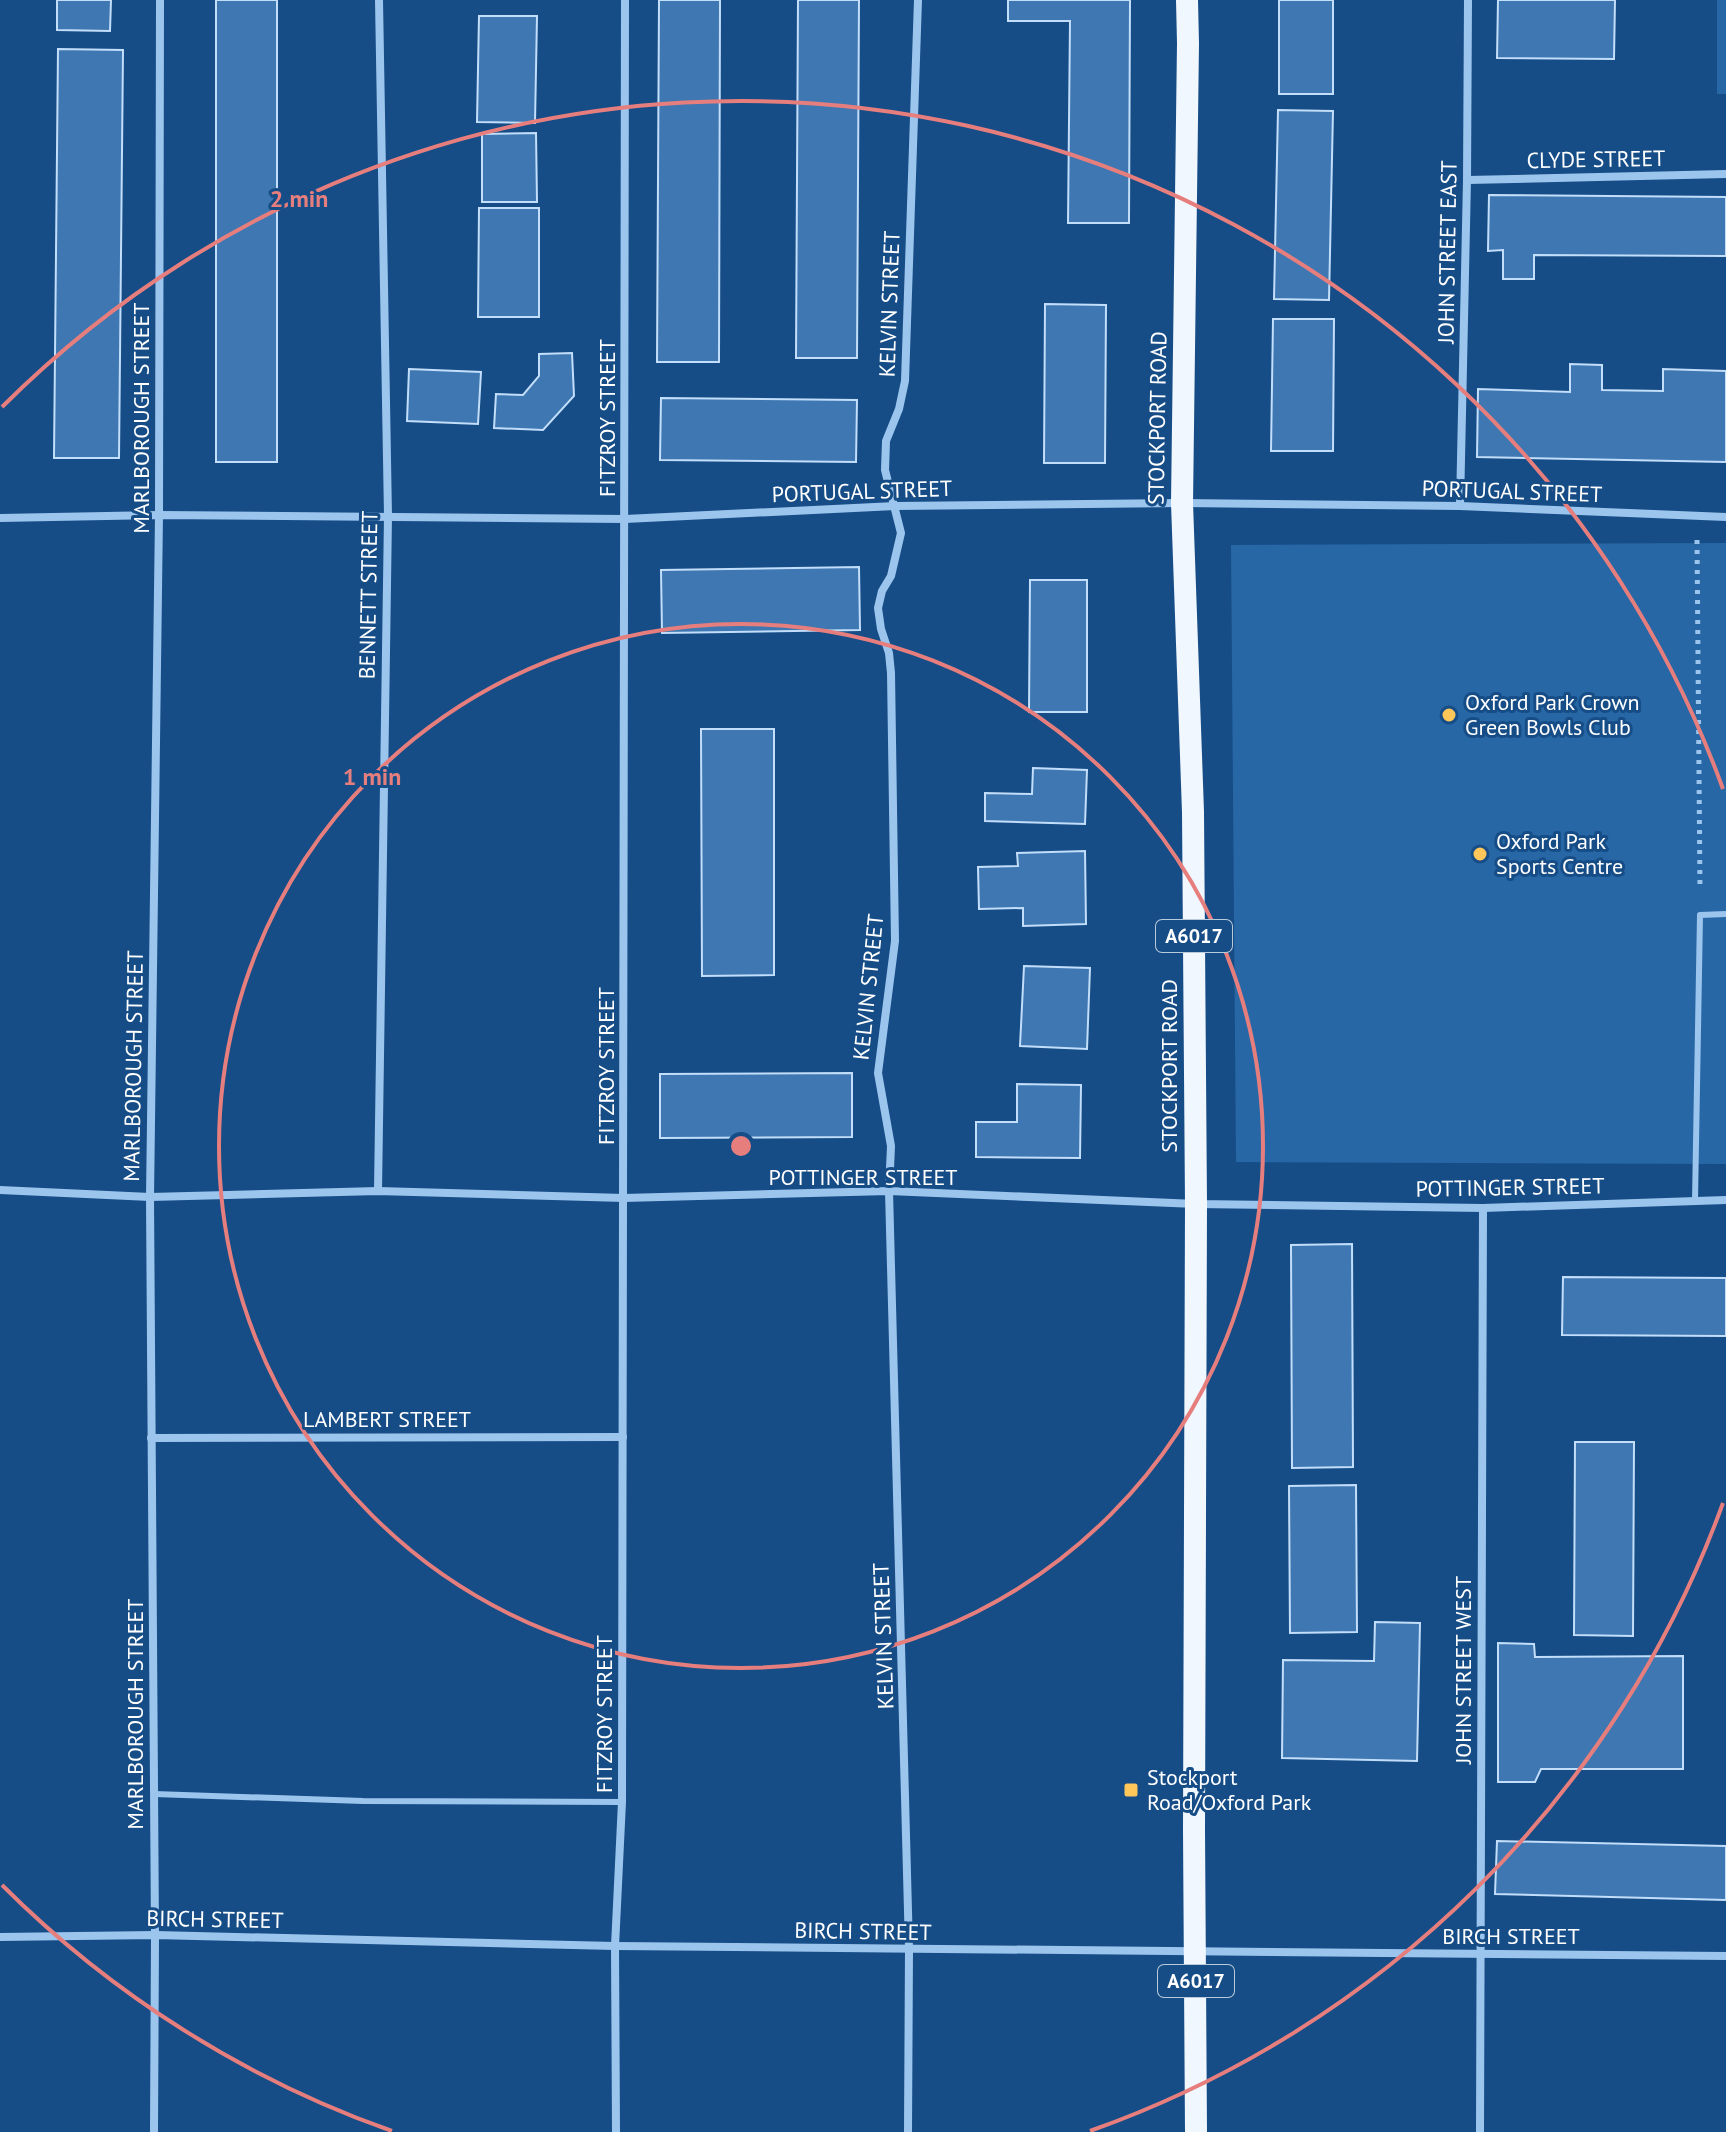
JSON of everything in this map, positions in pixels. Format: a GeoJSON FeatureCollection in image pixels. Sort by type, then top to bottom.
{"type":"FeatureCollection","features":[{"type":"Feature","properties":{"kind":"highway","name":"STOCKPORT ROAD"},"geometry":{"type":"LineString","coordinates":[[1187,0],[1182,503],[1193,812],[1196,2132]]}},
{"type":"Feature","properties":{"kind":"street","name":"MARLBOROUGH STREET"},"geometry":{"type":"LineString","coordinates":[[154,2132],[150,1197],[159,515],[160,0]]}},
{"type":"Feature","properties":{"kind":"street","name":"BENNETT STREET"},"geometry":{"type":"LineString","coordinates":[[378,1191],[388,516],[379,0]]}},
{"type":"Feature","properties":{"kind":"street","name":"FITZROY STREET"},"geometry":{"type":"LineString","coordinates":[[616,2132],[615,1946],[622,1802],[625,0]]}},
{"type":"Feature","properties":{"kind":"street","name":"KELVIN STREET"},"geometry":{"type":"LineString","coordinates":[[908,2132],[909,1949],[889,1191],[891,1146],[878,1073],[895,941],[891,689],[889,653],[878,608],[882,591],[891,576],[901,533],[885,470],[885,456],[886,441],[899,409],[905,381],[918,0]]}},
{"type":"Feature","properties":{"kind":"street","name":"JOHN STREET EAST"},"geometry":{"type":"LineString","coordinates":[[1460,506],[1468,0]]}},
{"type":"Feature","properties":{"kind":"street","name":"CLYDE STREET"},"geometry":{"type":"LineString","coordinates":[[1467,180],[1726,174]]}},
{"type":"Feature","properties":{"kind":"street","name":"PORTUGAL STREET"},"geometry":{"type":"LineString","coordinates":[[0,518],[159,515],[625,519],[895,506],[1182,503],[1460,506],[1726,517]]}},
{"type":"Feature","properties":{"kind":"street","name":"POTTINGER STREET"},"geometry":{"type":"LineString","coordinates":[[0,1190],[150,1197],[378,1191],[624,1198],[889,1191],[1196,1204],[1483,1208],[1726,1200]]}},
{"type":"Feature","properties":{"kind":"street","name":"JOHN STREET WEST"},"geometry":{"type":"LineString","coordinates":[[1480,2132],[1483,1208]]}},
{"type":"Feature","properties":{"kind":"street","name":"LAMBERT STREET"},"geometry":{"type":"LineString","coordinates":[[151,1438],[623,1437]]}},
{"type":"Feature","properties":{"kind":"street","name":"BIRCH STREET"},"geometry":{"type":"LineString","coordinates":[[0,1937],[155,1935],[615,1946],[1726,1956]]}},
{"type":"Feature","properties":{"kind":"lane"},"geometry":{"type":"LineString","coordinates":[[1695,1201],[1700,915],[1726,914]]}},
{"type":"Feature","properties":{"kind":"lane"},"geometry":{"type":"LineString","coordinates":[[154,1794],[363,1801],[622,1802]]}},
{"type":"Feature","properties":{"kind":"path"},"geometry":{"type":"LineString","coordinates":[[1696,517],[1700,915]]}},
{"type":"Feature","properties":{"kind":"shaded area"},"geometry":{"type":"Polygon","coordinates":[[[1717,0],[1726,0],[1726,94],[1717,94],[1717,0]]]}},
{"type":"Feature","properties":{"kind":"shaded area","name":"Oxford Park Sports Centre"},"geometry":{"type":"Polygon","coordinates":[[[1726,543],[1726,1164],[1236,1162],[1231,545],[1726,543]]]}},
{"type":"Feature","properties":{"kind":"building"},"geometry":{"type":"Polygon","coordinates":[[[57,0],[111,0],[110,31],[57,30],[57,0]]]}},
{"type":"Feature","properties":{"kind":"building"},"geometry":{"type":"Polygon","coordinates":[[[216,0],[277,0],[277,462],[216,462],[216,0]]]}},
{"type":"Feature","properties":{"kind":"building"},"geometry":{"type":"Polygon","coordinates":[[[659,0],[720,0],[719,362],[657,362],[659,0]]]}},
{"type":"Feature","properties":{"kind":"building"},"geometry":{"type":"Polygon","coordinates":[[[798,0],[859,0],[857,358],[796,358],[798,0]]]}},
{"type":"Feature","properties":{"kind":"building"},"geometry":{"type":"Polygon","coordinates":[[[1008,0],[1130,0],[1129,223],[1068,223],[1070,21],[1008,21],[1008,0]]]}},
{"type":"Feature","properties":{"kind":"building"},"geometry":{"type":"Polygon","coordinates":[[[1279,0],[1333,0],[1333,94],[1279,94],[1279,0]]]}},
{"type":"Feature","properties":{"kind":"building"},"geometry":{"type":"Polygon","coordinates":[[[1498,0],[1615,0],[1614,59],[1497,58],[1498,0]]]}},
{"type":"Feature","properties":{"kind":"building"},"geometry":{"type":"Polygon","coordinates":[[[479,16],[537,16],[535,123],[477,122],[479,16]]]}},
{"type":"Feature","properties":{"kind":"building"},"geometry":{"type":"Polygon","coordinates":[[[58,49],[123,50],[119,458],[54,458],[58,49]]]}},
{"type":"Feature","properties":{"kind":"building"},"geometry":{"type":"Polygon","coordinates":[[[1278,110],[1333,111],[1329,300],[1274,299],[1278,110]]]}},
{"type":"Feature","properties":{"kind":"building"},"geometry":{"type":"Polygon","coordinates":[[[536,133],[537,202],[482,202],[482,134],[536,133]]]}},
{"type":"Feature","properties":{"kind":"building"},"geometry":{"type":"Polygon","coordinates":[[[1489,195],[1726,197],[1726,256],[1534,255],[1534,279],[1503,279],[1503,250],[1488,251],[1489,195]]]}},
{"type":"Feature","properties":{"kind":"building"},"geometry":{"type":"Polygon","coordinates":[[[479,208],[539,208],[539,317],[478,317],[479,208]]]}},
{"type":"Feature","properties":{"kind":"building"},"geometry":{"type":"Polygon","coordinates":[[[1045,304],[1106,305],[1105,463],[1044,463],[1045,304]]]}},
{"type":"Feature","properties":{"kind":"building"},"geometry":{"type":"Polygon","coordinates":[[[1273,319],[1334,319],[1333,451],[1271,451],[1273,319]]]}},
{"type":"Feature","properties":{"kind":"building"},"geometry":{"type":"Polygon","coordinates":[[[572,353],[574,396],[543,430],[494,428],[496,394],[523,395],[539,376],[539,354],[572,353]]]}},
{"type":"Feature","properties":{"kind":"building"},"geometry":{"type":"Polygon","coordinates":[[[1570,364],[1602,365],[1602,390],[1663,391],[1663,369],[1726,371],[1726,462],[1477,457],[1478,389],[1570,392],[1570,364]]]}},
{"type":"Feature","properties":{"kind":"building"},"geometry":{"type":"Polygon","coordinates":[[[409,369],[481,372],[478,424],[407,421],[409,369]]]}},
{"type":"Feature","properties":{"kind":"building"},"geometry":{"type":"Polygon","coordinates":[[[661,398],[857,400],[856,462],[660,460],[661,398]]]}},
{"type":"Feature","properties":{"kind":"building"},"geometry":{"type":"Polygon","coordinates":[[[859,567],[860,630],[662,633],[661,570],[859,567]]]}},
{"type":"Feature","properties":{"kind":"building"},"geometry":{"type":"Polygon","coordinates":[[[1030,580],[1087,580],[1087,712],[1029,712],[1030,580]]]}},
{"type":"Feature","properties":{"kind":"building"},"geometry":{"type":"Polygon","coordinates":[[[701,729],[774,729],[774,975],[702,976],[701,729]]]}},
{"type":"Feature","properties":{"kind":"building"},"geometry":{"type":"Polygon","coordinates":[[[1033,768],[1087,770],[1085,824],[985,821],[985,793],[1032,794],[1033,768]]]}},
{"type":"Feature","properties":{"kind":"building"},"geometry":{"type":"Polygon","coordinates":[[[1085,851],[1086,924],[1023,926],[1023,908],[979,909],[978,867],[1018,866],[1017,853],[1085,851]]]}},
{"type":"Feature","properties":{"kind":"building"},"geometry":{"type":"Polygon","coordinates":[[[1024,966],[1090,968],[1087,1049],[1020,1046],[1024,966]]]}},
{"type":"Feature","properties":{"kind":"building"},"geometry":{"type":"Polygon","coordinates":[[[852,1073],[852,1137],[660,1138],[660,1074],[852,1073]]]}},
{"type":"Feature","properties":{"kind":"building"},"geometry":{"type":"Polygon","coordinates":[[[1017,1084],[1081,1085],[1080,1158],[976,1157],[976,1122],[1017,1122],[1017,1084]]]}},
{"type":"Feature","properties":{"kind":"building"},"geometry":{"type":"Polygon","coordinates":[[[1352,1244],[1353,1467],[1292,1468],[1291,1245],[1352,1244]]]}},
{"type":"Feature","properties":{"kind":"building"},"geometry":{"type":"Polygon","coordinates":[[[1563,1277],[1726,1278],[1726,1336],[1562,1335],[1563,1277]]]}},
{"type":"Feature","properties":{"kind":"building"},"geometry":{"type":"Polygon","coordinates":[[[1575,1442],[1634,1442],[1633,1636],[1574,1635],[1575,1442]]]}},
{"type":"Feature","properties":{"kind":"building"},"geometry":{"type":"Polygon","coordinates":[[[1356,1485],[1357,1632],[1290,1633],[1289,1486],[1356,1485]]]}},
{"type":"Feature","properties":{"kind":"building"},"geometry":{"type":"Polygon","coordinates":[[[1375,1622],[1420,1623],[1417,1761],[1282,1758],[1283,1660],[1374,1661],[1375,1622]]]}},
{"type":"Feature","properties":{"kind":"building"},"geometry":{"type":"Polygon","coordinates":[[[1498,1643],[1534,1644],[1535,1657],[1683,1656],[1683,1769],[1541,1769],[1535,1782],[1498,1782],[1498,1643]]]}},
{"type":"Feature","properties":{"kind":"building"},"geometry":{"type":"Polygon","coordinates":[[[1497,1841],[1726,1846],[1726,1900],[1495,1894],[1497,1841]]]}},
{"type":"Feature","properties":{"kind":"place","name":"Oxford Park Crown Green Bowls Club"},"geometry":{"type":"Point","coordinates":[1449,715]}},
{"type":"Feature","properties":{"kind":"place","name":"Oxford Park Sports Centre"},"geometry":{"type":"Point","coordinates":[1480,854]}},
{"type":"Feature","properties":{"kind":"place","name":"Stockport Road/Oxford Park"},"geometry":{"type":"Point","coordinates":[1131,1790]}}]}
